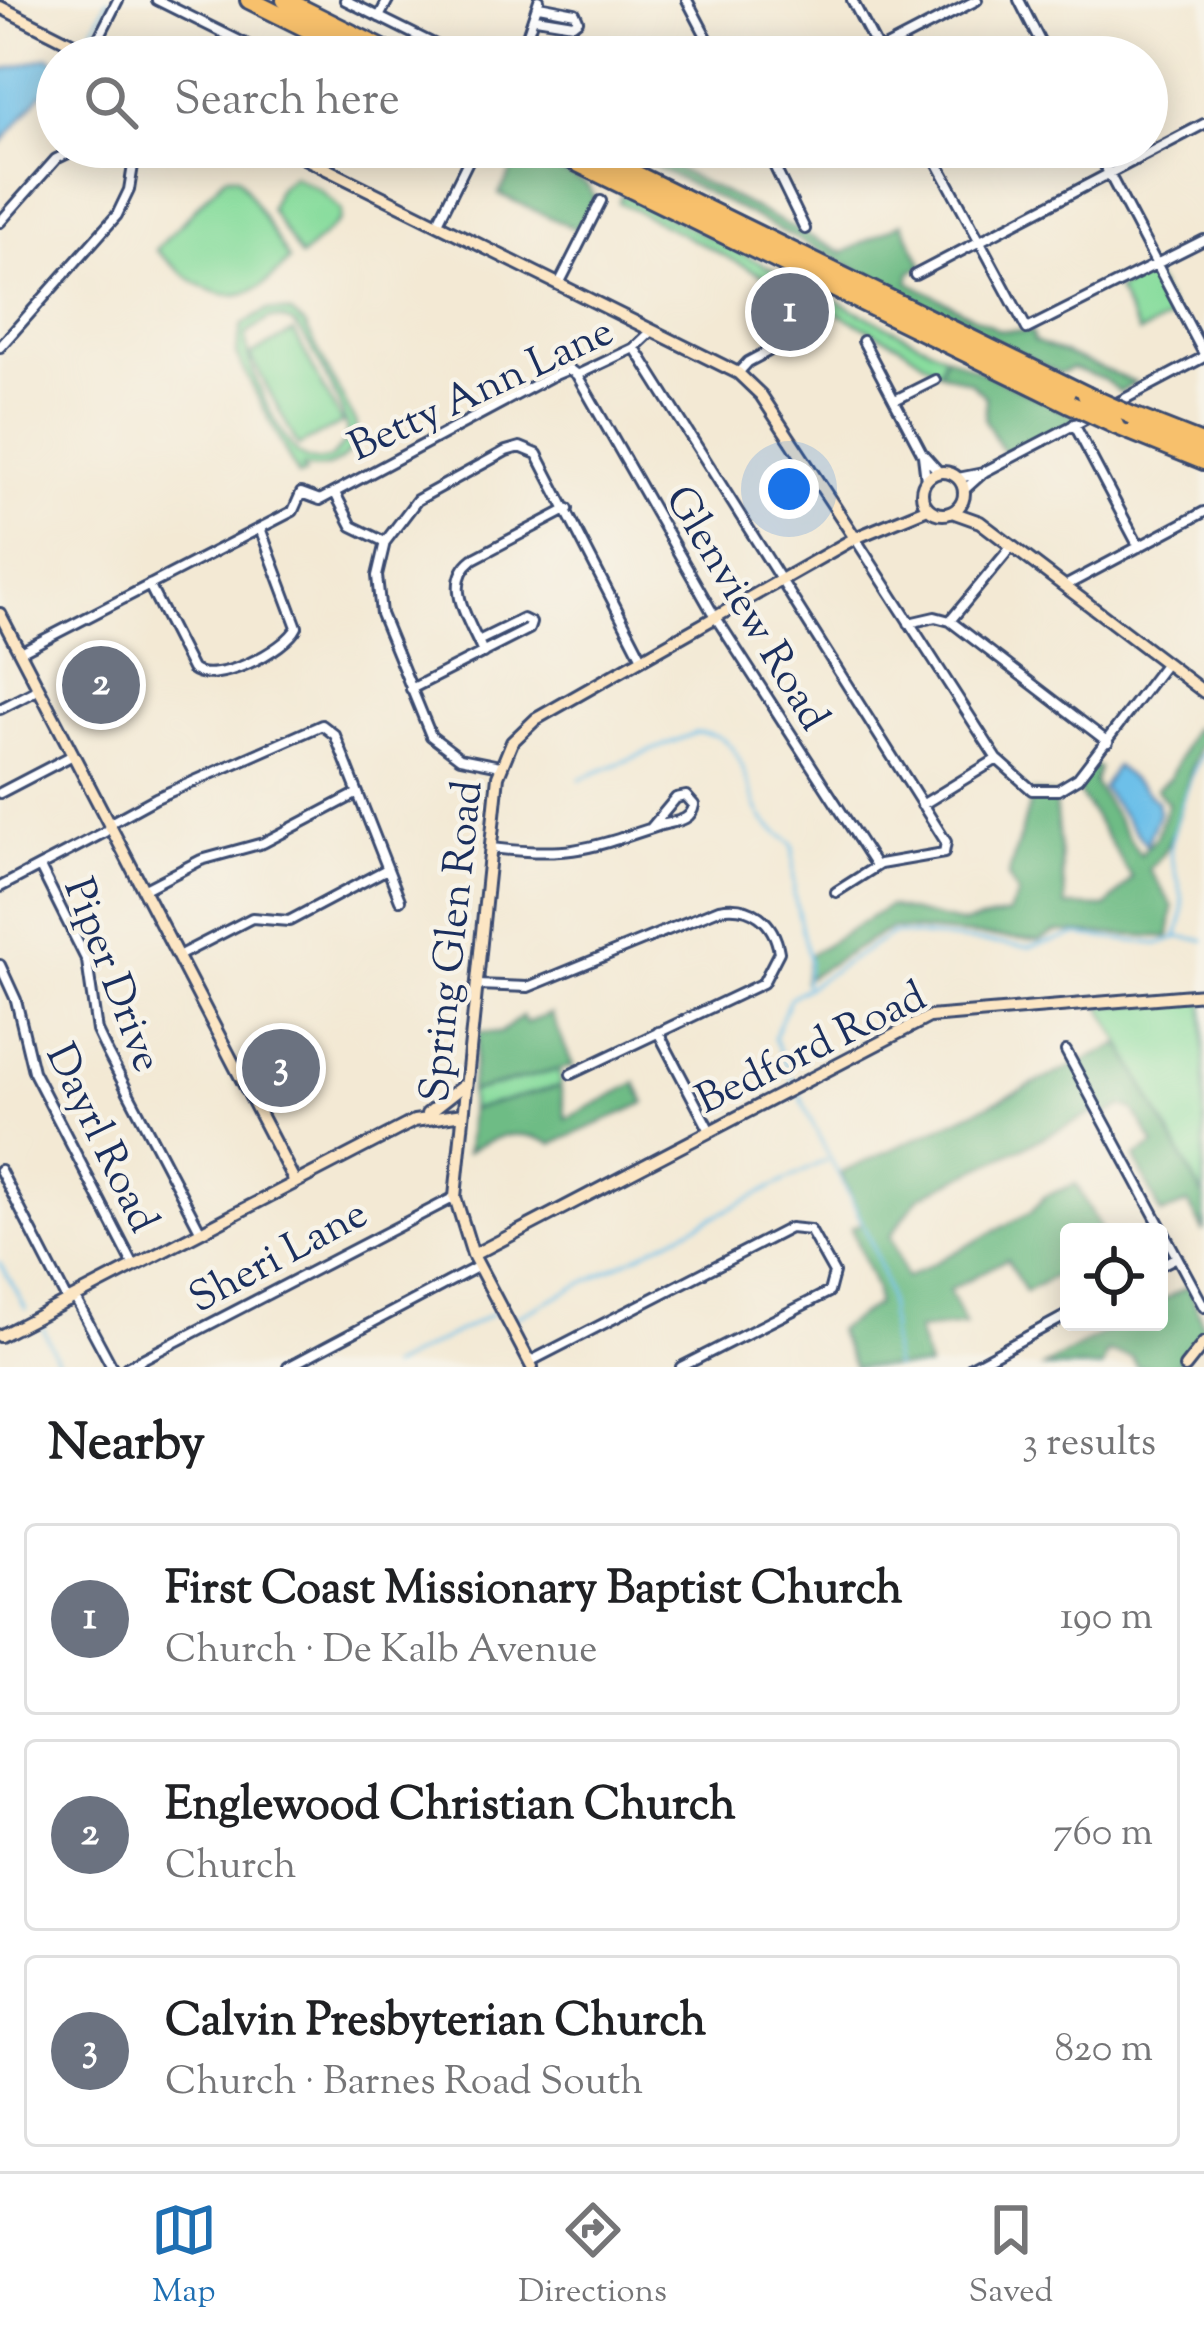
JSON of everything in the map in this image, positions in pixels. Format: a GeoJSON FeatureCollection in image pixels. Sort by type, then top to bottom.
{"type":"FeatureCollection","features":[{"type":"Feature","properties":{"kind":"highway"},"geometry":{"type":"LineString","coordinates":[[249,0],[322,36]]}},
{"type":"Feature","properties":{"kind":"highway"},"geometry":{"type":"LineString","coordinates":[[284,0],[357,36]]}},
{"type":"Feature","properties":{"kind":"highway"},"geometry":{"type":"LineString","coordinates":[[589,168],[1078,400],[1204,444]]}},
{"type":"Feature","properties":{"kind":"highway"},"geometry":{"type":"LineString","coordinates":[[621,168],[1078,400],[1115,424],[1204,461]]}},
{"type":"Feature","properties":{"kind":"street"},"geometry":{"type":"LineString","coordinates":[[103,36],[118,0]]}},
{"type":"Feature","properties":{"kind":"street"},"geometry":{"type":"LineString","coordinates":[[157,0],[230,36]]}},
{"type":"Feature","properties":{"kind":"street"},"geometry":{"type":"LineString","coordinates":[[345,0],[417,36]]}},
{"type":"Feature","properties":{"kind":"street"},"geometry":{"type":"LineString","coordinates":[[379,17],[388,0]]}},
{"type":"Feature","properties":{"kind":"street"},"geometry":{"type":"LineString","coordinates":[[687,0],[706,36]]}},
{"type":"Feature","properties":{"kind":"street"},"geometry":{"type":"LineString","coordinates":[[852,0],[871,36]]}},
{"type":"Feature","properties":{"kind":"street"},"geometry":{"type":"LineString","coordinates":[[913,36],[977,0]]}},
{"type":"Feature","properties":{"kind":"street"},"geometry":{"type":"LineString","coordinates":[[1019,0],[1037,36]]}},
{"type":"Feature","properties":{"kind":"street"},"geometry":{"type":"LineString","coordinates":[[529,36],[539,3],[575,13],[578,20],[573,24],[536,18]]}},
{"type":"Feature","properties":{"kind":"street"},"geometry":{"type":"LineString","coordinates":[[0,8],[57,36]]}},
{"type":"Feature","properties":{"kind":"street"},"geometry":{"type":"LineString","coordinates":[[1168,142],[1204,124]]}},
{"type":"Feature","properties":{"kind":"street"},"geometry":{"type":"LineString","coordinates":[[0,222],[48,168]]}},
{"type":"Feature","properties":{"kind":"street"},"geometry":{"type":"LineString","coordinates":[[0,347],[117,215],[129,190],[132,168]]}},
{"type":"Feature","properties":{"kind":"street"},"geometry":{"type":"LineString","coordinates":[[324,168],[738,373],[761,395],[997,759],[1025,787],[1051,791],[1078,778],[1166,663]]}},
{"type":"Feature","properties":{"kind":"street"},"geometry":{"type":"LineString","coordinates":[[437,224],[465,168]]}},
{"type":"Feature","properties":{"kind":"street"},"geometry":{"type":"LineString","coordinates":[[775,168],[805,229]]}},
{"type":"Feature","properties":{"kind":"street"},"geometry":{"type":"LineString","coordinates":[[940,168],[1027,329],[1204,240]]}},
{"type":"Feature","properties":{"kind":"street"},"geometry":{"type":"LineString","coordinates":[[952,512],[961,490],[984,472],[1204,356],[1106,168]]}},
{"type":"Feature","properties":{"kind":"street"},"geometry":{"type":"LineString","coordinates":[[915,275],[1118,168]]}},
{"type":"Feature","properties":{"kind":"street"},"geometry":{"type":"LineString","coordinates":[[559,284],[601,201]]}},
{"type":"Feature","properties":{"kind":"street"},"geometry":{"type":"LineString","coordinates":[[738,373],[748,362],[823,322]]}},
{"type":"Feature","properties":{"kind":"street","name":"Betty Ann Lane"},"geometry":{"type":"LineString","coordinates":[[20,652],[293,511],[301,493],[320,500],[550,377],[569,369],[577,375],[634,348],[652,331]]}},
{"type":"Feature","properties":{"kind":"street"},"geometry":{"type":"LineString","coordinates":[[863,341],[922,453],[961,490],[980,522]]}},
{"type":"Feature","properties":{"kind":"street"},"geometry":{"type":"LineString","coordinates":[[634,348],[947,849],[875,866],[836,892]]}},
{"type":"Feature","properties":{"kind":"street","name":"Glenview Road"},"geometry":{"type":"LineString","coordinates":[[577,375],[715,616],[875,866]]}},
{"type":"Feature","properties":{"kind":"street"},"geometry":{"type":"LineString","coordinates":[[895,400],[935,380]]}},
{"type":"Feature","properties":{"kind":"street"},"geometry":{"type":"LineString","coordinates":[[1074,424],[1139,547]]}},
{"type":"Feature","properties":{"kind":"street"},"geometry":{"type":"LineString","coordinates":[[500,766],[460,758],[439,745],[411,689],[378,596],[385,542],[406,510],[432,489],[506,451],[526,448],[544,461],[642,658]]}},
{"type":"Feature","properties":{"kind":"street"},"geometry":{"type":"LineString","coordinates":[[922,453],[925,502],[980,522],[1204,692]]}},
{"type":"Feature","properties":{"kind":"street"},"geometry":{"type":"LineString","coordinates":[[926,480],[939,472]]}},
{"type":"Feature","properties":{"kind":"street"},"geometry":{"type":"LineString","coordinates":[[335,493],[352,526],[385,542]]}},
{"type":"Feature","properties":{"kind":"street","name":"Spring Glen Road"},"geometry":{"type":"LineString","coordinates":[[531,1365],[476,1261],[455,1197],[500,766],[528,725],[925,502]]}},
{"type":"Feature","properties":{"kind":"street"},"geometry":{"type":"LineString","coordinates":[[483,653],[457,587],[465,566],[568,509]]}},
{"type":"Feature","properties":{"kind":"street"},"geometry":{"type":"LineString","coordinates":[[1065,586],[1204,512]]}},
{"type":"Feature","properties":{"kind":"street"},"geometry":{"type":"LineString","coordinates":[[149,585],[192,669],[204,677],[220,676],[295,633],[296,620],[260,528]]}},
{"type":"Feature","properties":{"kind":"street"},"geometry":{"type":"LineString","coordinates":[[950,621],[1012,546]]}},
{"type":"Feature","properties":{"kind":"street"},"geometry":{"type":"LineString","coordinates":[[909,623],[935,617],[950,621],[1108,742]]}},
{"type":"Feature","properties":{"kind":"street"},"geometry":{"type":"LineString","coordinates":[[1,618],[295,1182]]}},
{"type":"Feature","properties":{"kind":"street"},"geometry":{"type":"LineString","coordinates":[[411,689],[530,629],[531,623],[523,619],[478,641]]}},
{"type":"Feature","properties":{"kind":"street"},"geometry":{"type":"LineString","coordinates":[[0,709],[38,689]]}},
{"type":"Feature","properties":{"kind":"street"},"geometry":{"type":"LineString","coordinates":[[0,887],[165,794],[322,725],[335,735],[400,900]]}},
{"type":"Feature","properties":{"kind":"street"},"geometry":{"type":"LineString","coordinates":[[0,794],[73,755]]}},
{"type":"Feature","properties":{"kind":"street"},"geometry":{"type":"LineString","coordinates":[[922,805],[997,759]]}},
{"type":"Feature","properties":{"kind":"street"},"geometry":{"type":"LineString","coordinates":[[142,890],[201,860],[263,843],[358,793]]}},
{"type":"Feature","properties":{"kind":"street"},"geometry":{"type":"LineString","coordinates":[[491,848],[569,854],[691,816],[694,805],[686,796],[676,798],[651,828]]}},
{"type":"Feature","properties":{"kind":"street","name":"Piper Drive"},"geometry":{"type":"LineString","coordinates":[[40,867],[87,961],[98,1031],[107,1052],[200,1232]]}},
{"type":"Feature","properties":{"kind":"street"},"geometry":{"type":"LineString","coordinates":[[177,957],[252,918],[289,921],[387,869]]}},
{"type":"Feature","properties":{"kind":"street"},"geometry":{"type":"LineString","coordinates":[[477,986],[528,987],[719,908],[757,914],[778,944],[770,975],[571,1074]]}},
{"type":"Feature","properties":{"kind":"street","name":"Dayrl Road"},"geometry":{"type":"LineString","coordinates":[[0,965],[16,1000],[33,1071],[134,1266]]}},
{"type":"Feature","properties":{"kind":"street","name":"Bedford Road"},"geometry":{"type":"LineString","coordinates":[[476,1261],[782,1092],[938,1014],[1204,994]]}},
{"type":"Feature","properties":{"kind":"street"},"geometry":{"type":"LineString","coordinates":[[658,1032],[710,1131]]}},
{"type":"Feature","properties":{"kind":"street"},"geometry":{"type":"LineString","coordinates":[[1066,1052],[1204,1306]]}},
{"type":"Feature","properties":{"kind":"street"},"geometry":{"type":"LineString","coordinates":[[0,1336],[416,1120],[454,1097],[466,1082]]}},
{"type":"Feature","properties":{"kind":"street"},"geometry":{"type":"LineString","coordinates":[[416,1120],[463,1114]]}},
{"type":"Feature","properties":{"kind":"street"},"geometry":{"type":"LineString","coordinates":[[0,1170],[112,1367]]}},
{"type":"Feature","properties":{"kind":"street","name":"Sheri Lane"},"geometry":{"type":"LineString","coordinates":[[128,1367],[455,1197]]}},
{"type":"Feature","properties":{"kind":"street"},"geometry":{"type":"LineString","coordinates":[[531,1365],[790,1228],[805,1226],[834,1273],[834,1284],[825,1294],[681,1367]]}},
{"type":"Feature","properties":{"kind":"street"},"geometry":{"type":"LineString","coordinates":[[1168,1262],[1177,1257]]}},
{"type":"Feature","properties":{"kind":"street"},"geometry":{"type":"LineString","coordinates":[[288,1367],[476,1261]]}},
{"type":"Feature","properties":{"kind":"street"},"geometry":{"type":"LineString","coordinates":[[971,1367],[1060,1319]]}},
{"type":"Feature","properties":{"kind":"street"},"geometry":{"type":"LineString","coordinates":[[1185,1367],[1204,1343]]}},
{"type":"Feature","properties":{"kind":"green space"},"geometry":{"type":"Polygon","coordinates":[[[514,168],[553,168],[586,184],[595,197],[578,230],[499,194],[514,168]]]}},
{"type":"Feature","properties":{"kind":"green space"},"geometry":{"type":"Polygon","coordinates":[[[658,168],[675,168],[843,253],[902,223],[923,266],[911,272],[909,282],[999,330],[1032,332],[1034,341],[1135,382],[1120,392],[1103,379],[1072,368],[1059,373],[658,168]]]}},
{"type":"Feature","properties":{"kind":"green space"},"geometry":{"type":"Polygon","coordinates":[[[226,176],[238,176],[289,260],[271,279],[237,295],[205,288],[156,250],[226,176]]]}},
{"type":"Feature","properties":{"kind":"green space"},"geometry":{"type":"Polygon","coordinates":[[[293,176],[320,190],[341,210],[340,220],[301,257],[270,209],[278,189],[293,176]]]}},
{"type":"Feature","properties":{"kind":"green space"},"geometry":{"type":"Polygon","coordinates":[[[622,194],[945,355],[939,372],[900,345],[619,202],[622,194]]]}},
{"type":"Feature","properties":{"kind":"green space"},"geometry":{"type":"Polygon","coordinates":[[[1151,272],[1174,316],[1139,333],[1117,290],[1151,272]]]}},
{"type":"Feature","properties":{"kind":"green space"},"geometry":{"type":"Polygon","coordinates":[[[268,310],[291,313],[305,325],[356,424],[352,445],[341,460],[324,467],[303,467],[305,473],[298,476],[236,354],[242,325],[268,310]],[[269,318],[247,334],[256,380],[294,449],[310,460],[331,458],[347,440],[336,399],[296,326],[269,318]]]}},
{"type":"Feature","properties":{"kind":"green space"},"geometry":{"type":"Polygon","coordinates":[[[294,332],[342,423],[298,446],[250,355],[294,332]]]}},
{"type":"Feature","properties":{"kind":"green space"},"geometry":{"type":"Polygon","coordinates":[[[945,355],[1080,418],[1006,456],[985,420],[986,397],[970,382],[939,372],[945,355]]]}},
{"type":"Feature","properties":{"kind":"green space"},"geometry":{"type":"Polygon","coordinates":[[[1193,728],[1204,737],[1169,843],[1149,869],[1173,907],[1169,937],[1056,932],[1039,941],[891,928],[805,979],[809,955],[889,906],[963,924],[1008,914],[1018,895],[1008,877],[1033,792],[1054,795],[1066,906],[1106,907],[1132,878],[1075,786],[1092,765],[1099,768],[1094,783],[1140,855],[1157,837],[1168,803],[1156,789],[1170,778],[1193,728]]]}},
{"type":"Feature","properties":{"kind":"green space"},"geometry":{"type":"Polygon","coordinates":[[[1204,999],[1204,1198],[1101,1006],[1204,999]]]}},
{"type":"Feature","properties":{"kind":"green space"},"geometry":{"type":"Polygon","coordinates":[[[551,1014],[573,1066],[470,1092],[479,1032],[500,1033],[522,1016],[526,1023],[551,1014]]]}},
{"type":"Feature","properties":{"kind":"green space"},"geometry":{"type":"Polygon","coordinates":[[[1121,1044],[1204,1198],[1204,1232],[1188,1203],[1161,1214],[1135,1157],[1155,1145],[1134,1110],[1124,1106],[1102,1116],[1096,1112],[919,1197],[890,1236],[906,1278],[1031,1212],[1045,1196],[1076,1184],[1097,1223],[1060,1223],[1060,1273],[1025,1292],[1007,1259],[949,1290],[965,1325],[917,1330],[928,1367],[854,1367],[837,1330],[876,1305],[876,1290],[851,1228],[862,1223],[841,1173],[1121,1044]]]}},
{"type":"Feature","properties":{"kind":"green space"},"geometry":{"type":"Polygon","coordinates":[[[559,1070],[560,1086],[470,1110],[470,1092],[559,1070]]]}},
{"type":"Feature","properties":{"kind":"green space"},"geometry":{"type":"Polygon","coordinates":[[[636,1083],[645,1103],[552,1144],[509,1135],[467,1152],[470,1110],[560,1086],[566,1119],[636,1083]]]}},
{"type":"Feature","properties":{"kind":"green space"},"geometry":{"type":"Polygon","coordinates":[[[1189,1286],[1204,1329],[1176,1367],[1137,1367],[1132,1357],[1107,1352],[1102,1367],[1043,1367],[1108,1331],[1168,1331],[1168,1297],[1189,1286]]]}},
{"type":"Feature","properties":{"kind":"water"},"geometry":{"type":"Polygon","coordinates":[[[36,61],[36,101],[0,144],[0,71],[36,61]]]}},
{"type":"Feature","properties":{"kind":"water"},"geometry":{"type":"Polygon","coordinates":[[[1116,766],[1157,801],[1159,813],[1146,845],[1102,788],[1116,766]]]}},
{"type":"Feature","properties":{"kind":"waterway"},"geometry":{"type":"LineString","coordinates":[[90,36],[108,0]]}},
{"type":"Feature","properties":{"kind":"waterway"},"geometry":{"type":"LineString","coordinates":[[580,779],[695,733],[725,741],[741,764],[763,819],[793,845],[794,895],[809,961],[805,984]]}},
{"type":"Feature","properties":{"kind":"waterway"},"geometry":{"type":"LineString","coordinates":[[793,1081],[774,1038],[790,998],[893,933],[1030,947],[1076,935],[1158,944],[1176,938],[1183,907],[1171,849],[1182,804],[1204,751]]}},
{"type":"Feature","properties":{"kind":"waterway"},"geometry":{"type":"LineString","coordinates":[[1177,937],[1204,940]]}},
{"type":"Feature","properties":{"kind":"waterway"},"geometry":{"type":"LineString","coordinates":[[798,1090],[877,1258],[887,1294],[894,1367]]}},
{"type":"Feature","properties":{"kind":"waterway"},"geometry":{"type":"LineString","coordinates":[[514,1318],[826,1160]]}},
{"type":"Feature","properties":{"kind":"waterway"},"geometry":{"type":"LineString","coordinates":[[0,1262],[26,1309]]}},
{"type":"Feature","properties":{"kind":"waterway"},"geometry":{"type":"LineString","coordinates":[[390,1367],[492,1314]]}},
{"type":"Feature","properties":{"kind":"waterway"},"geometry":{"type":"LineString","coordinates":[[43,1328],[60,1367]]}},
{"type":"Feature","properties":{"kind":"place","name":"First Coast Missionary Baptist Church"},"geometry":{"type":"Point","coordinates":[790,312]}},
{"type":"Feature","properties":{"kind":"place","name":"Englewood Christian Church"},"geometry":{"type":"Point","coordinates":[101,685]}},
{"type":"Feature","properties":{"kind":"place","name":"Calvin Presbyterian Church"},"geometry":{"type":"Point","coordinates":[281,1068]}}]}
